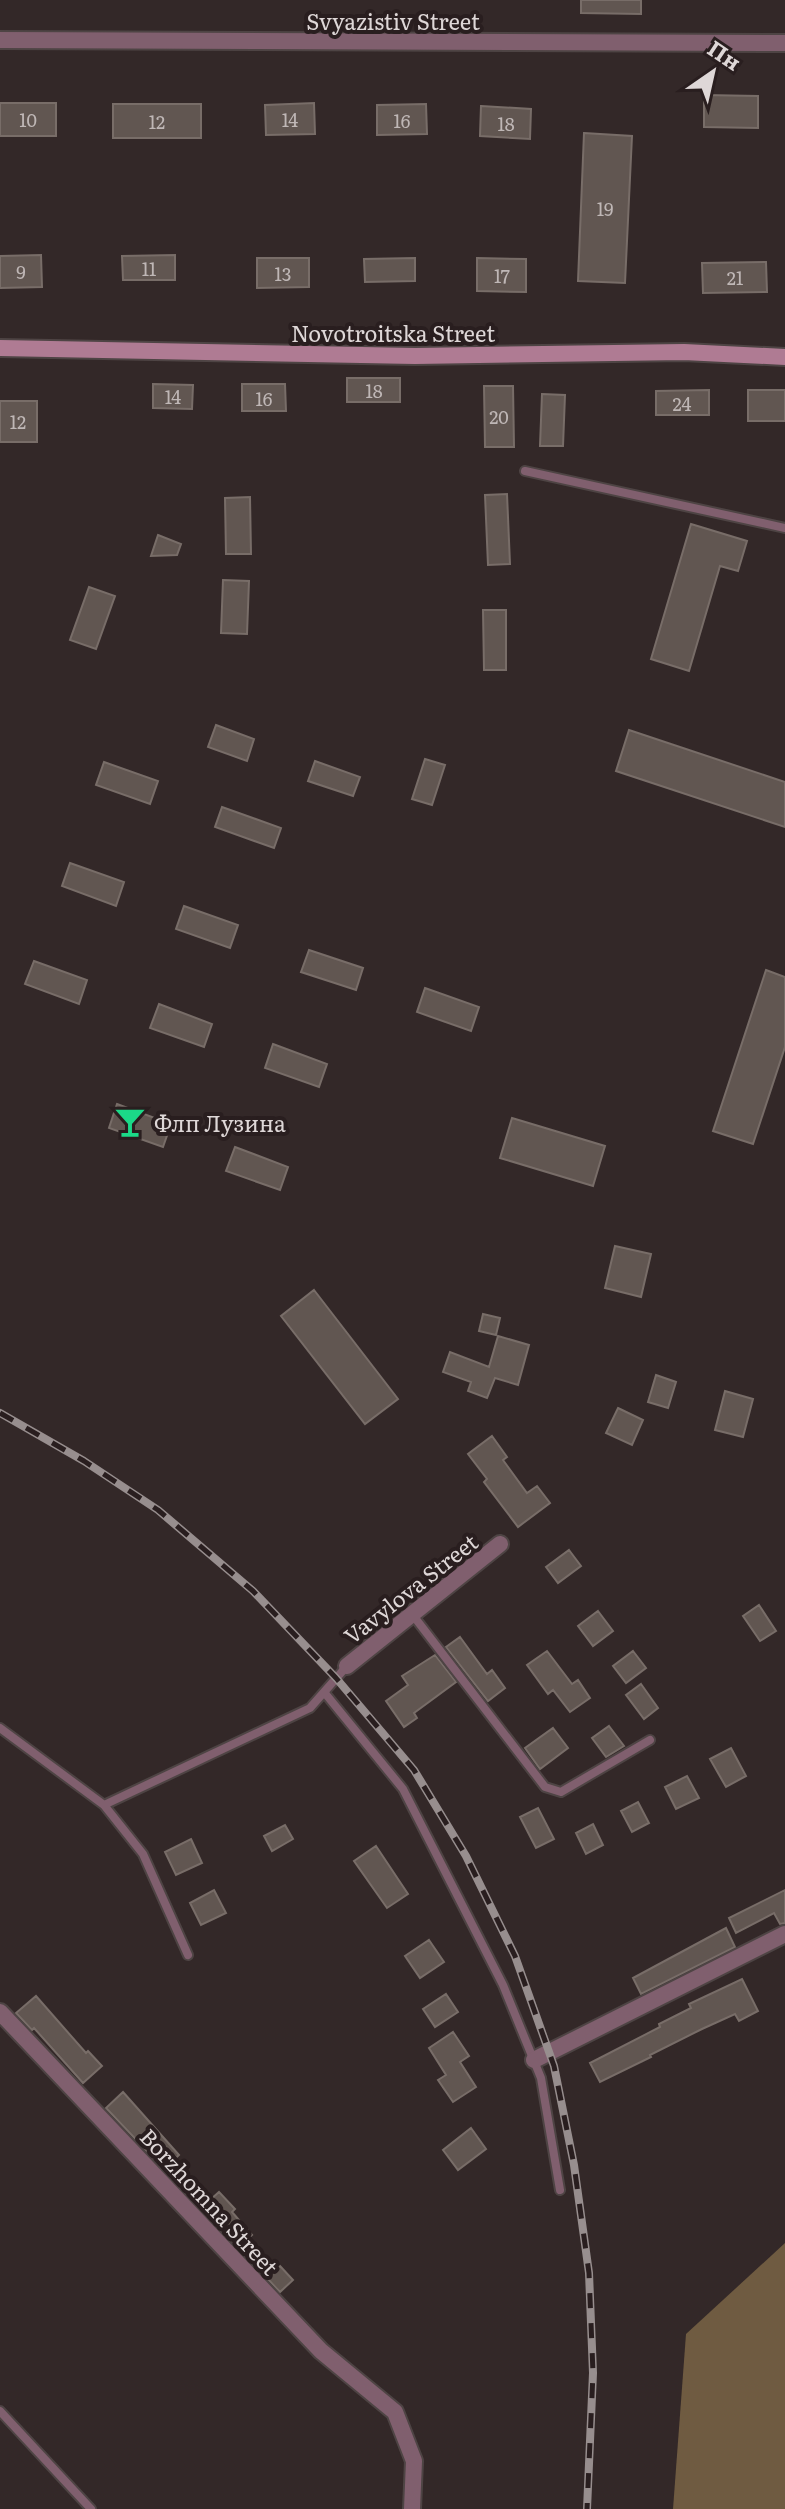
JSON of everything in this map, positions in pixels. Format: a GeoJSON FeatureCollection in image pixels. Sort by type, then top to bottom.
{"type":"FeatureCollection","features":[{"type":"Feature","properties":{"kind":"main road","name":"Novotroitska Street"},"geometry":{"type":"LineString","coordinates":[[0,348],[415,356],[684,352],[785,357]]}},
{"type":"Feature","properties":{"kind":"street","name":"Svyazistiv Street"},"geometry":{"type":"LineString","coordinates":[[0,40],[785,43]]}},
{"type":"Feature","properties":{"kind":"street","name":"Vavylova Street"},"geometry":{"type":"LineString","coordinates":[[347,1666],[500,1544]]}},
{"type":"Feature","properties":{"kind":"street"},"geometry":{"type":"LineString","coordinates":[[534,2060],[785,1934]]}},
{"type":"Feature","properties":{"kind":"street","name":"Borzhomna Street"},"geometry":{"type":"LineString","coordinates":[[0,2012],[321,2351],[395,2412],[414,2461],[412,2509]]}},
{"type":"Feature","properties":{"kind":"lane"},"geometry":{"type":"LineString","coordinates":[[525,471],[785,528]]}},
{"type":"Feature","properties":{"kind":"lane"},"geometry":{"type":"LineString","coordinates":[[412,1614],[545,1787],[561,1792],[650,1740]]}},
{"type":"Feature","properties":{"kind":"lane"},"geometry":{"type":"LineString","coordinates":[[104,1805],[310,1708],[347,1666]]}},
{"type":"Feature","properties":{"kind":"lane"},"geometry":{"type":"LineString","coordinates":[[324,1692],[403,1789],[503,1985],[541,2078],[560,2190]]}},
{"type":"Feature","properties":{"kind":"lane"},"geometry":{"type":"LineString","coordinates":[[0,1728],[104,1805],[143,1854],[188,1955]]}},
{"type":"Feature","properties":{"kind":"lane"},"geometry":{"type":"LineString","coordinates":[[0,2411],[91,2509]]}},
{"type":"Feature","properties":{"kind":"shaded area"},"geometry":{"type":"Polygon","coordinates":[[[785,2243],[785,2509],[673,2509],[686,2334],[785,2243]]]}},
{"type":"Feature","properties":{"kind":"building"},"geometry":{"type":"Polygon","coordinates":[[[581,0],[641,0],[641,14],[581,13],[581,0]]]}},
{"type":"Feature","properties":{"kind":"building"},"geometry":{"type":"Polygon","coordinates":[[[704,95],[758,96],[758,128],[704,127],[704,95]]]}},
{"type":"Feature","properties":{"kind":"building"},"geometry":{"type":"Polygon","coordinates":[[[0,103],[56,103],[56,136],[0,136],[0,103]]]}},
{"type":"Feature","properties":{"kind":"building"},"geometry":{"type":"Polygon","coordinates":[[[314,103],[315,134],[266,135],[265,105],[314,103]]]}},
{"type":"Feature","properties":{"kind":"building"},"geometry":{"type":"Polygon","coordinates":[[[113,104],[201,104],[201,138],[113,138],[113,104]]]}},
{"type":"Feature","properties":{"kind":"building"},"geometry":{"type":"Polygon","coordinates":[[[426,104],[427,134],[377,135],[377,105],[426,104]]]}},
{"type":"Feature","properties":{"kind":"building"},"geometry":{"type":"Polygon","coordinates":[[[481,106],[531,109],[530,139],[480,136],[481,106]]]}},
{"type":"Feature","properties":{"kind":"building"},"geometry":{"type":"Polygon","coordinates":[[[584,133],[632,136],[625,283],[578,281],[584,133]]]}},
{"type":"Feature","properties":{"kind":"building"},"geometry":{"type":"Polygon","coordinates":[[[41,255],[42,287],[0,288],[0,256],[41,255]]]}},
{"type":"Feature","properties":{"kind":"building"},"geometry":{"type":"Polygon","coordinates":[[[175,255],[175,280],[123,280],[122,256],[175,255]]]}},
{"type":"Feature","properties":{"kind":"building"},"geometry":{"type":"Polygon","coordinates":[[[257,258],[309,258],[309,287],[257,288],[257,258]]]}},
{"type":"Feature","properties":{"kind":"building"},"geometry":{"type":"Polygon","coordinates":[[[415,258],[415,281],[365,282],[364,259],[415,258]]]}},
{"type":"Feature","properties":{"kind":"building"},"geometry":{"type":"Polygon","coordinates":[[[477,258],[526,259],[526,292],[477,291],[477,258]]]}},
{"type":"Feature","properties":{"kind":"building"},"geometry":{"type":"Polygon","coordinates":[[[766,262],[767,292],[703,293],[702,263],[766,262]]]}},
{"type":"Feature","properties":{"kind":"building"},"geometry":{"type":"Polygon","coordinates":[[[347,378],[400,378],[400,402],[347,402],[347,378]]]}},
{"type":"Feature","properties":{"kind":"building"},"geometry":{"type":"Polygon","coordinates":[[[153,384],[193,385],[192,409],[153,408],[153,384]]]}},
{"type":"Feature","properties":{"kind":"building"},"geometry":{"type":"Polygon","coordinates":[[[242,384],[285,384],[286,411],[242,411],[242,384]]]}},
{"type":"Feature","properties":{"kind":"building"},"geometry":{"type":"Polygon","coordinates":[[[484,386],[513,386],[514,447],[485,447],[484,386]]]}},
{"type":"Feature","properties":{"kind":"building"},"geometry":{"type":"Polygon","coordinates":[[[709,390],[709,415],[656,415],[656,391],[709,390]]]}},
{"type":"Feature","properties":{"kind":"building"},"geometry":{"type":"Polygon","coordinates":[[[748,390],[785,390],[785,421],[748,421],[748,390]]]}},
{"type":"Feature","properties":{"kind":"building"},"geometry":{"type":"Polygon","coordinates":[[[542,394],[565,395],[563,446],[540,446],[542,394]]]}},
{"type":"Feature","properties":{"kind":"building"},"geometry":{"type":"Polygon","coordinates":[[[0,401],[37,401],[37,442],[0,442],[0,401]]]}},
{"type":"Feature","properties":{"kind":"building"},"geometry":{"type":"Polygon","coordinates":[[[507,494],[510,564],[488,565],[485,495],[507,494]]]}},
{"type":"Feature","properties":{"kind":"building"},"geometry":{"type":"Polygon","coordinates":[[[250,497],[251,554],[226,554],[225,498],[250,497]]]}},
{"type":"Feature","properties":{"kind":"building"},"geometry":{"type":"Polygon","coordinates":[[[691,524],[747,541],[738,571],[720,566],[689,671],[651,659],[691,524]]]}},
{"type":"Feature","properties":{"kind":"building"},"geometry":{"type":"Polygon","coordinates":[[[158,535],[181,544],[177,555],[151,556],[158,535]]]}},
{"type":"Feature","properties":{"kind":"building"},"geometry":{"type":"Polygon","coordinates":[[[223,580],[249,581],[247,634],[221,633],[223,580]]]}},
{"type":"Feature","properties":{"kind":"building"},"geometry":{"type":"Polygon","coordinates":[[[89,587],[115,596],[96,649],[70,640],[89,587]]]}},
{"type":"Feature","properties":{"kind":"building"},"geometry":{"type":"Polygon","coordinates":[[[483,610],[506,610],[506,670],[484,670],[483,610]]]}},
{"type":"Feature","properties":{"kind":"building"},"geometry":{"type":"Polygon","coordinates":[[[216,725],[254,739],[247,761],[208,747],[216,725]]]}},
{"type":"Feature","properties":{"kind":"building"},"geometry":{"type":"Polygon","coordinates":[[[629,730],[785,782],[785,827],[616,771],[629,730]]]}},
{"type":"Feature","properties":{"kind":"building"},"geometry":{"type":"Polygon","coordinates":[[[425,759],[445,765],[432,805],[412,799],[425,759]]]}},
{"type":"Feature","properties":{"kind":"building"},"geometry":{"type":"Polygon","coordinates":[[[315,761],[360,777],[353,796],[308,781],[315,761]]]}},
{"type":"Feature","properties":{"kind":"building"},"geometry":{"type":"Polygon","coordinates":[[[104,762],[158,781],[150,804],[96,785],[104,762]]]}},
{"type":"Feature","properties":{"kind":"building"},"geometry":{"type":"Polygon","coordinates":[[[222,807],[281,828],[274,848],[215,827],[222,807]]]}},
{"type":"Feature","properties":{"kind":"building"},"geometry":{"type":"Polygon","coordinates":[[[70,863],[124,882],[116,906],[62,886],[70,863]]]}},
{"type":"Feature","properties":{"kind":"building"},"geometry":{"type":"Polygon","coordinates":[[[184,906],[238,925],[230,948],[176,929],[184,906]]]}},
{"type":"Feature","properties":{"kind":"building"},"geometry":{"type":"Polygon","coordinates":[[[309,950],[363,968],[356,990],[301,972],[309,950]]]}},
{"type":"Feature","properties":{"kind":"building"},"geometry":{"type":"Polygon","coordinates":[[[34,961],[87,980],[79,1004],[25,984],[34,961]]]}},
{"type":"Feature","properties":{"kind":"building"},"geometry":{"type":"Polygon","coordinates":[[[766,970],[785,977],[785,1047],[753,1144],[713,1131],[766,970]]]}},
{"type":"Feature","properties":{"kind":"building"},"geometry":{"type":"Polygon","coordinates":[[[425,988],[479,1007],[471,1031],[417,1012],[425,988]]]}},
{"type":"Feature","properties":{"kind":"building"},"geometry":{"type":"Polygon","coordinates":[[[159,1004],[212,1024],[204,1047],[150,1028],[159,1004]]]}},
{"type":"Feature","properties":{"kind":"building"},"geometry":{"type":"Polygon","coordinates":[[[273,1044],[327,1064],[319,1087],[265,1068],[273,1044]]]}},
{"type":"Feature","properties":{"kind":"building"},"geometry":{"type":"Polygon","coordinates":[[[117,1104],[171,1124],[163,1147],[109,1128],[117,1104]]]}},
{"type":"Feature","properties":{"kind":"building"},"geometry":{"type":"Polygon","coordinates":[[[512,1118],[605,1146],[593,1186],[500,1158],[512,1118]]]}},
{"type":"Feature","properties":{"kind":"building"},"geometry":{"type":"Polygon","coordinates":[[[235,1147],[288,1167],[280,1190],[226,1171],[235,1147]]]}},
{"type":"Feature","properties":{"kind":"building"},"geometry":{"type":"Polygon","coordinates":[[[615,1246],[651,1254],[641,1297],[605,1288],[615,1246]]]}},
{"type":"Feature","properties":{"kind":"building"},"geometry":{"type":"Polygon","coordinates":[[[314,1290],[398,1399],[365,1424],[281,1316],[314,1290]]]}},
{"type":"Feature","properties":{"kind":"building"},"geometry":{"type":"Polygon","coordinates":[[[483,1314],[500,1318],[496,1335],[479,1331],[483,1314]]]}},
{"type":"Feature","properties":{"kind":"building"},"geometry":{"type":"Polygon","coordinates":[[[498,1336],[529,1345],[518,1385],[495,1378],[487,1398],[468,1391],[471,1382],[443,1372],[450,1352],[489,1367],[498,1336]]]}},
{"type":"Feature","properties":{"kind":"building"},"geometry":{"type":"Polygon","coordinates":[[[656,1375],[676,1382],[668,1408],[648,1402],[656,1375]]]}},
{"type":"Feature","properties":{"kind":"building"},"geometry":{"type":"Polygon","coordinates":[[[725,1391],[753,1399],[743,1437],[715,1430],[725,1391]]]}},
{"type":"Feature","properties":{"kind":"building"},"geometry":{"type":"Polygon","coordinates":[[[618,1408],[643,1420],[632,1445],[606,1433],[618,1408]]]}},
{"type":"Feature","properties":{"kind":"building"},"geometry":{"type":"Polygon","coordinates":[[[492,1436],[507,1457],[503,1460],[527,1493],[537,1486],[550,1503],[518,1527],[484,1482],[487,1479],[468,1454],[492,1436]]]}},
{"type":"Feature","properties":{"kind":"building"},"geometry":{"type":"Polygon","coordinates":[[[569,1550],[581,1566],[558,1583],[546,1567],[569,1550]]]}},
{"type":"Feature","properties":{"kind":"building"},"geometry":{"type":"Polygon","coordinates":[[[759,1605],[776,1631],[760,1641],[743,1616],[759,1605]]]}},
{"type":"Feature","properties":{"kind":"building"},"geometry":{"type":"Polygon","coordinates":[[[598,1611],[613,1631],[593,1646],[578,1626],[598,1611]]]}},
{"type":"Feature","properties":{"kind":"building"},"geometry":{"type":"Polygon","coordinates":[[[460,1637],[487,1674],[492,1670],[505,1688],[488,1701],[446,1647],[460,1637]]]}},
{"type":"Feature","properties":{"kind":"building"},"geometry":{"type":"Polygon","coordinates":[[[547,1651],[572,1684],[578,1680],[590,1698],[570,1712],[553,1690],[548,1694],[527,1665],[547,1651]]]}},
{"type":"Feature","properties":{"kind":"building"},"geometry":{"type":"Polygon","coordinates":[[[633,1651],[646,1668],[626,1683],[613,1666],[633,1651]]]}},
{"type":"Feature","properties":{"kind":"building"},"geometry":{"type":"Polygon","coordinates":[[[435,1655],[456,1682],[414,1713],[417,1718],[404,1727],[386,1701],[408,1685],[402,1676],[435,1655]]]}},
{"type":"Feature","properties":{"kind":"building"},"geometry":{"type":"Polygon","coordinates":[[[641,1684],[658,1708],[644,1719],[626,1695],[641,1684]]]}},
{"type":"Feature","properties":{"kind":"building"},"geometry":{"type":"Polygon","coordinates":[[[609,1726],[624,1746],[606,1757],[592,1738],[609,1726]]]}},
{"type":"Feature","properties":{"kind":"building"},"geometry":{"type":"Polygon","coordinates":[[[553,1728],[568,1748],[540,1769],[525,1748],[553,1728]]]}},
{"type":"Feature","properties":{"kind":"building"},"geometry":{"type":"Polygon","coordinates":[[[731,1748],[746,1776],[726,1787],[710,1759],[731,1748]]]}},
{"type":"Feature","properties":{"kind":"building"},"geometry":{"type":"Polygon","coordinates":[[[687,1776],[699,1798],[676,1809],[665,1787],[687,1776]]]}},
{"type":"Feature","properties":{"kind":"building"},"geometry":{"type":"Polygon","coordinates":[[[638,1802],[649,1823],[632,1832],[621,1811],[638,1802]]]}},
{"type":"Feature","properties":{"kind":"building"},"geometry":{"type":"Polygon","coordinates":[[[538,1808],[554,1839],[536,1848],[520,1817],[538,1808]]]}},
{"type":"Feature","properties":{"kind":"building"},"geometry":{"type":"Polygon","coordinates":[[[593,1824],[603,1845],[586,1854],[576,1833],[593,1824]]]}},
{"type":"Feature","properties":{"kind":"building"},"geometry":{"type":"Polygon","coordinates":[[[285,1825],[293,1839],[272,1851],[264,1836],[285,1825]]]}},
{"type":"Feature","properties":{"kind":"building"},"geometry":{"type":"Polygon","coordinates":[[[191,1839],[202,1863],[176,1875],[165,1852],[191,1839]]]}},
{"type":"Feature","properties":{"kind":"building"},"geometry":{"type":"Polygon","coordinates":[[[376,1846],[408,1894],[387,1908],[354,1861],[376,1846]]]}},
{"type":"Feature","properties":{"kind":"building"},"geometry":{"type":"Polygon","coordinates":[[[214,1890],[226,1913],[201,1925],[190,1903],[214,1890]]]}},
{"type":"Feature","properties":{"kind":"building"},"geometry":{"type":"Polygon","coordinates":[[[785,1890],[785,1923],[780,1924],[774,1913],[736,1933],[729,1918],[785,1890]]]}},
{"type":"Feature","properties":{"kind":"building"},"geometry":{"type":"Polygon","coordinates":[[[726,1928],[735,1947],[641,1994],[633,1978],[726,1928]]]}},
{"type":"Feature","properties":{"kind":"building"},"geometry":{"type":"Polygon","coordinates":[[[429,1940],[444,1962],[420,1978],[405,1956],[429,1940]]]}},
{"type":"Feature","properties":{"kind":"building"},"geometry":{"type":"Polygon","coordinates":[[[742,1979],[758,2011],[739,2021],[735,2014],[600,2082],[590,2063],[660,2027],[659,2024],[691,2008],[689,2004],[742,1979]]]}},
{"type":"Feature","properties":{"kind":"building"},"geometry":{"type":"Polygon","coordinates":[[[446,1994],[458,2012],[435,2027],[423,2009],[446,1994]]]}},
{"type":"Feature","properties":{"kind":"building"},"geometry":{"type":"Polygon","coordinates":[[[36,1996],[86,2053],[88,2051],[102,2066],[83,2083],[34,2028],[32,2030],[16,2013],[36,1996]]]}},
{"type":"Feature","properties":{"kind":"building"},"geometry":{"type":"Polygon","coordinates":[[[453,2032],[469,2056],[460,2062],[476,2087],[453,2102],[438,2080],[446,2075],[429,2048],[453,2032]]]}},
{"type":"Feature","properties":{"kind":"building"},"geometry":{"type":"Polygon","coordinates":[[[123,2092],[179,2155],[164,2169],[106,2108],[123,2092]]]}},
{"type":"Feature","properties":{"kind":"building"},"geometry":{"type":"Polygon","coordinates":[[[471,2128],[486,2149],[458,2170],[443,2150],[471,2128]]]}},
{"type":"Feature","properties":{"kind":"building"},"geometry":{"type":"Polygon","coordinates":[[[219,2192],[252,2235],[238,2247],[201,2208],[219,2192]]]}},
{"type":"Feature","properties":{"kind":"building"},"geometry":{"type":"Polygon","coordinates":[[[280,2266],[293,2280],[280,2292],[266,2277],[280,2266]]]}},
{"type":"Feature","properties":{"kind":"railway"},"geometry":{"type":"LineString","coordinates":[[0,1413],[84,1461],[158,1510],[253,1591],[336,1678],[414,1770],[466,1856],[515,1956],[554,2066],[574,2165],[589,2273],[593,2373],[587,2509]]}},
{"type":"Feature","properties":{"kind":"place","name":"Флп Лузина"},"geometry":{"type":"Point","coordinates":[130,1122]}}]}
